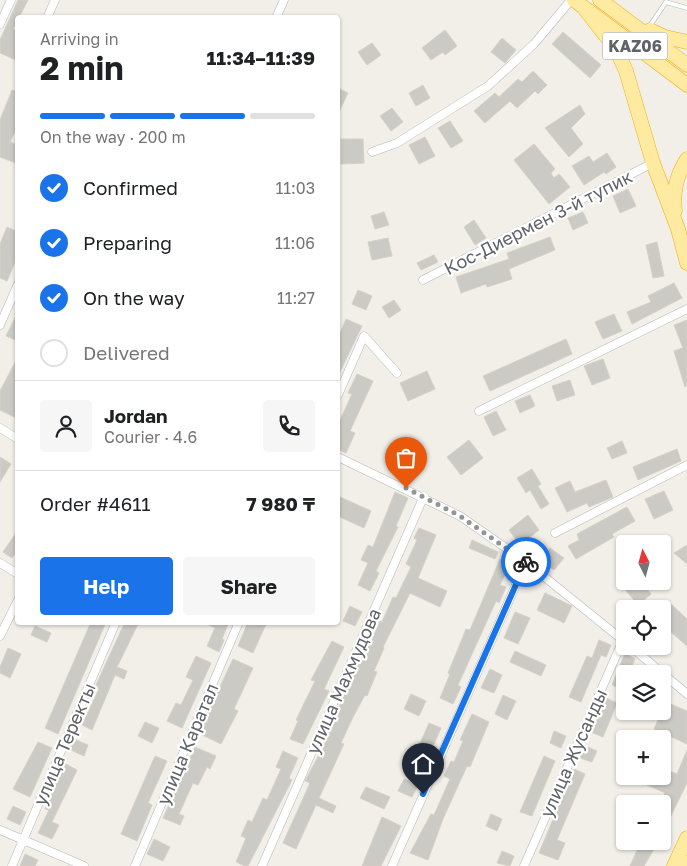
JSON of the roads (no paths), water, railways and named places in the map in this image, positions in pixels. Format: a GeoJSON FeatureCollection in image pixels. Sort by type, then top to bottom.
{"type":"FeatureCollection","features":[{"type":"Feature","properties":{"kind":"highway","name":"KАZ06"},"geometry":{"type":"LineString","coordinates":[[602,2],[665,37],[687,42]]}},
{"type":"Feature","properties":{"kind":"highway","name":"KАZ06"},"geometry":{"type":"LineString","coordinates":[[602,2],[687,65]]}},
{"type":"Feature","properties":{"kind":"highway","name":"KАZ06"},"geometry":{"type":"LineString","coordinates":[[576,3],[687,85]]}},
{"type":"Feature","properties":{"kind":"highway"},"geometry":{"type":"LineString","coordinates":[[576,3],[616,49],[626,71],[653,163],[678,229],[687,263]]}},
{"type":"Feature","properties":{"kind":"highway"},"geometry":{"type":"LineString","coordinates":[[678,229],[674,195],[679,172],[687,159]]}},
{"type":"Feature","properties":{"kind":"highway"},"geometry":{"type":"LineString","coordinates":[[674,866],[687,838]]}},
{"type":"Feature","properties":{"kind":"street"},"geometry":{"type":"LineString","coordinates":[[0,24],[11,0]]}},
{"type":"Feature","properties":{"kind":"street"},"geometry":{"type":"LineString","coordinates":[[48,15],[55,0]]}},
{"type":"Feature","properties":{"kind":"street"},"geometry":{"type":"LineString","coordinates":[[277,15],[284,0]]}},
{"type":"Feature","properties":{"kind":"street"},"geometry":{"type":"LineString","coordinates":[[372,152],[397,143],[488,86],[576,3]]}},
{"type":"Feature","properties":{"kind":"street","name":"Кос-Диермен 3-й тупик"},"geometry":{"type":"LineString","coordinates":[[423,280],[653,163]]}},
{"type":"Feature","properties":{"kind":"street"},"geometry":{"type":"LineString","coordinates":[[0,325],[15,291]]}},
{"type":"Feature","properties":{"kind":"street"},"geometry":{"type":"LineString","coordinates":[[479,411],[687,309]]}},
{"type":"Feature","properties":{"kind":"street"},"geometry":{"type":"LineString","coordinates":[[340,390],[364,336],[397,373]]}},
{"type":"Feature","properties":{"kind":"street"},"geometry":{"type":"LineString","coordinates":[[0,428],[15,437]]}},
{"type":"Feature","properties":{"kind":"street"},"geometry":{"type":"LineString","coordinates":[[340,458],[424,496],[460,516],[526,562],[616,635]]}},
{"type":"Feature","properties":{"kind":"street"},"geometry":{"type":"LineString","coordinates":[[555,533],[687,465]]}},
{"type":"Feature","properties":{"kind":"street","name":"улица Махмудова"},"geometry":{"type":"LineString","coordinates":[[262,866],[424,496]]}},
{"type":"Feature","properties":{"kind":"street"},"geometry":{"type":"LineString","coordinates":[[392,866],[526,562]]}},
{"type":"Feature","properties":{"kind":"street"},"geometry":{"type":"LineString","coordinates":[[0,563],[15,572]]}},
{"type":"Feature","properties":{"kind":"street"},"geometry":{"type":"LineString","coordinates":[[0,636],[15,606]]}},
{"type":"Feature","properties":{"kind":"street","name":"улица Теректы"},"geometry":{"type":"LineString","coordinates":[[12,866],[115,625]]}},
{"type":"Feature","properties":{"kind":"street","name":"улица Каратал"},"geometry":{"type":"LineString","coordinates":[[134,866],[238,625]]}},
{"type":"Feature","properties":{"kind":"street","name":"улица Жусанды"},"geometry":{"type":"LineString","coordinates":[[524,866],[618,655]]}},
{"type":"Feature","properties":{"kind":"street"},"geometry":{"type":"LineString","coordinates":[[641,655],[687,694]]}},
{"type":"Feature","properties":{"kind":"street"},"geometry":{"type":"LineString","coordinates":[[0,830],[84,866]]}},
{"type":"Feature","properties":{"kind":"lane"},"geometry":{"type":"LineString","coordinates":[[648,28],[666,1],[687,8]]}}]}
